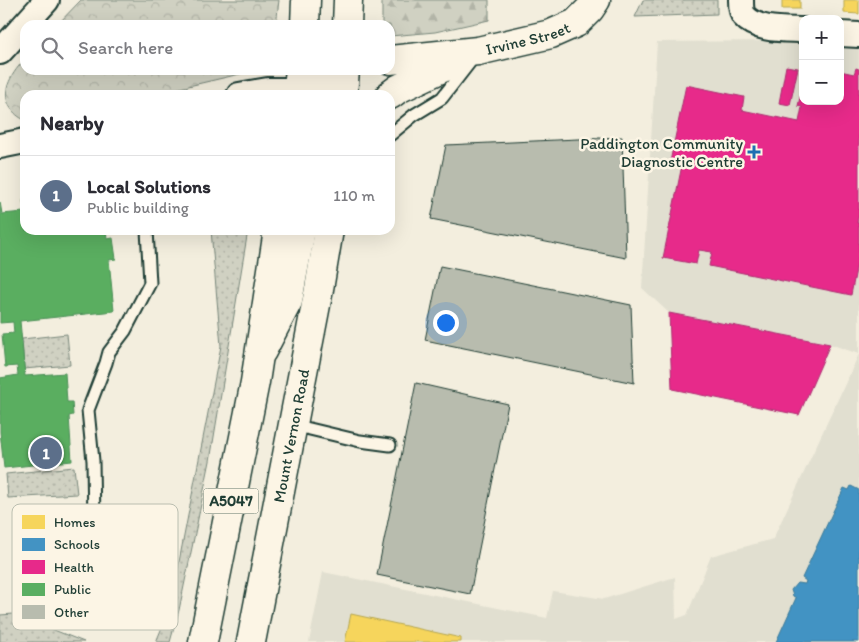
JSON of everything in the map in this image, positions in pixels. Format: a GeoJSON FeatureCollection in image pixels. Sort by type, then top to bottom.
{"type":"FeatureCollection","features":[{"type":"Feature","properties":{"kind":"main road"},"geometry":{"type":"LineString","coordinates":[[305,20],[306,0]]}},
{"type":"Feature","properties":{"kind":"main road"},"geometry":{"type":"LineString","coordinates":[[347,20],[348,0]]}},
{"type":"Feature","properties":{"kind":"main road","name":"Irvine Street"},"geometry":{"type":"LineString","coordinates":[[478,51],[551,34],[576,23],[596,0]]}},
{"type":"Feature","properties":{"kind":"main road"},"geometry":{"type":"LineString","coordinates":[[395,59],[478,51]]}},
{"type":"Feature","properties":{"kind":"main road"},"geometry":{"type":"LineString","coordinates":[[395,91],[478,51]]}},
{"type":"Feature","properties":{"kind":"main road","name":"A5047"},"geometry":{"type":"LineString","coordinates":[[203,642],[255,382],[277,235]]}},
{"type":"Feature","properties":{"kind":"main road"},"geometry":{"type":"LineString","coordinates":[[258,359],[288,301],[300,235]]}},
{"type":"Feature","properties":{"kind":"main road","name":"Mount Vernon Road"},"geometry":{"type":"LineString","coordinates":[[251,642],[330,235]]}},
{"type":"Feature","properties":{"kind":"street"},"geometry":{"type":"LineString","coordinates":[[29,20],[47,0]]}},
{"type":"Feature","properties":{"kind":"street"},"geometry":{"type":"LineString","coordinates":[[740,0],[743,14],[753,23],[774,28],[799,30]]}},
{"type":"Feature","properties":{"kind":"street"},"geometry":{"type":"LineString","coordinates":[[0,52],[20,30]]}},
{"type":"Feature","properties":{"kind":"street"},"geometry":{"type":"LineString","coordinates":[[844,34],[859,35]]}},
{"type":"Feature","properties":{"kind":"street"},"geometry":{"type":"LineString","coordinates":[[268,90],[343,81]]}},
{"type":"Feature","properties":{"kind":"street"},"geometry":{"type":"LineString","coordinates":[[0,146],[20,142]]}},
{"type":"Feature","properties":{"kind":"lane"},"geometry":{"type":"LineString","coordinates":[[395,131],[414,115],[442,98],[478,51]]}},
{"type":"Feature","properties":{"kind":"lane"},"geometry":{"type":"LineString","coordinates":[[94,504],[93,462],[88,410],[109,352],[125,331],[150,283],[147,235]]}},
{"type":"Feature","properties":{"kind":"lane"},"geometry":{"type":"LineString","coordinates":[[293,424],[360,441],[390,445]]}},
{"type":"Feature","properties":{"kind":"shaded area","name":"Paddington Community Diagnostic Centre"},"geometry":{"type":"Polygon","coordinates":[[[772,41],[799,43],[799,105],[844,105],[844,44],[859,45],[859,354],[830,344],[669,313],[642,288],[657,42],[772,41]]]}},
{"type":"Feature","properties":{"kind":"shaded area"},"geometry":{"type":"Polygon","coordinates":[[[859,354],[859,642],[309,642],[323,572],[547,618],[553,591],[604,599],[675,577],[676,619],[687,615],[711,556],[773,539],[859,354]]]}},
{"type":"Feature","properties":{"kind":"green space"},"geometry":{"type":"Polygon","coordinates":[[[81,0],[279,0],[277,20],[62,20],[81,0]]]}},
{"type":"Feature","properties":{"kind":"green space"},"geometry":{"type":"Polygon","coordinates":[[[382,0],[489,0],[489,20],[435,32],[395,36],[395,20],[382,20],[382,0]]]}},
{"type":"Feature","properties":{"kind":"green space"},"geometry":{"type":"Polygon","coordinates":[[[643,0],[717,0],[717,14],[635,17],[643,0]]]}},
{"type":"Feature","properties":{"kind":"green space"},"geometry":{"type":"Polygon","coordinates":[[[20,65],[20,75],[236,75],[171,90],[20,90],[20,117],[10,107],[6,94],[9,82],[20,65]]]}},
{"type":"Feature","properties":{"kind":"green space"},"geometry":{"type":"Polygon","coordinates":[[[211,235],[247,235],[210,461],[178,614],[178,567],[221,346],[211,235]]]}},
{"type":"Feature","properties":{"kind":"green space"},"geometry":{"type":"Polygon","coordinates":[[[67,334],[70,365],[24,369],[22,339],[67,334]]]}},
{"type":"Feature","properties":{"kind":"green space"},"geometry":{"type":"Polygon","coordinates":[[[74,467],[77,494],[8,498],[6,474],[74,467]]]}},
{"type":"Feature","properties":{"kind":"green space"},"geometry":{"type":"Polygon","coordinates":[[[12,614],[12,630],[54,630],[84,642],[0,642],[0,615],[12,614]]]}},
{"type":"Feature","properties":{"kind":"green space"},"geometry":{"type":"Polygon","coordinates":[[[161,630],[173,630],[170,642],[156,642],[161,630]]]}},
{"type":"Feature","properties":{"kind":"building: Homes"},"geometry":{"type":"Polygon","coordinates":[[[782,0],[800,0],[800,9],[782,9],[782,0]]]}},
{"type":"Feature","properties":{"kind":"building: Homes"},"geometry":{"type":"Polygon","coordinates":[[[844,0],[859,0],[859,14],[844,13],[844,0]]]}},
{"type":"Feature","properties":{"kind":"building: Homes"},"geometry":{"type":"Polygon","coordinates":[[[351,614],[461,638],[461,642],[345,642],[351,614]]]}},
{"type":"Feature","properties":{"kind":"building: Schools"},"geometry":{"type":"Polygon","coordinates":[[[851,486],[859,490],[859,642],[776,642],[796,598],[791,590],[797,583],[805,584],[806,581],[802,578],[844,488],[849,490],[851,486]]]}},
{"type":"Feature","properties":{"kind":"building: Health"},"geometry":{"type":"Polygon","coordinates":[[[786,66],[798,68],[790,105],[779,103],[786,66]]]}},
{"type":"Feature","properties":{"kind":"building: Health"},"geometry":{"type":"Polygon","coordinates":[[[856,68],[859,69],[859,214],[857,223],[859,223],[859,254],[851,295],[709,266],[712,252],[699,250],[696,264],[663,258],[682,165],[670,162],[686,85],[744,97],[742,110],[799,122],[802,107],[798,106],[799,102],[799,105],[844,105],[844,72],[854,74],[856,68]]]}},
{"type":"Feature","properties":{"kind":"building: Health"},"geometry":{"type":"Polygon","coordinates":[[[669,313],[830,344],[799,415],[672,389],[669,313]]]}},
{"type":"Feature","properties":{"kind":"building: Public"},"geometry":{"type":"Polygon","coordinates":[[[0,202],[2,214],[20,212],[20,235],[107,235],[107,239],[113,238],[116,259],[109,260],[114,311],[20,321],[25,376],[65,373],[67,402],[72,402],[73,415],[69,416],[72,461],[4,468],[0,432],[0,378],[18,375],[17,366],[5,367],[2,334],[14,333],[13,322],[0,323],[0,202]]]}},
{"type":"Feature","properties":{"kind":"building: Other"},"geometry":{"type":"Polygon","coordinates":[[[622,137],[626,258],[431,219],[446,145],[622,137]]]}},
{"type":"Feature","properties":{"kind":"building: Other"},"geometry":{"type":"Polygon","coordinates":[[[440,266],[631,305],[634,383],[425,340],[440,266]]]}},
{"type":"Feature","properties":{"kind":"building: Other"},"geometry":{"type":"Polygon","coordinates":[[[416,383],[508,404],[470,594],[377,575],[416,383]]]}},
{"type":"Feature","properties":{"kind":"place","name":"Paddington Community Diagnostic Centre"},"geometry":{"type":"Point","coordinates":[754,152]}},
{"type":"Feature","properties":{"kind":"place","name":"Local Solutions"},"geometry":{"type":"Point","coordinates":[46,453]}}]}
